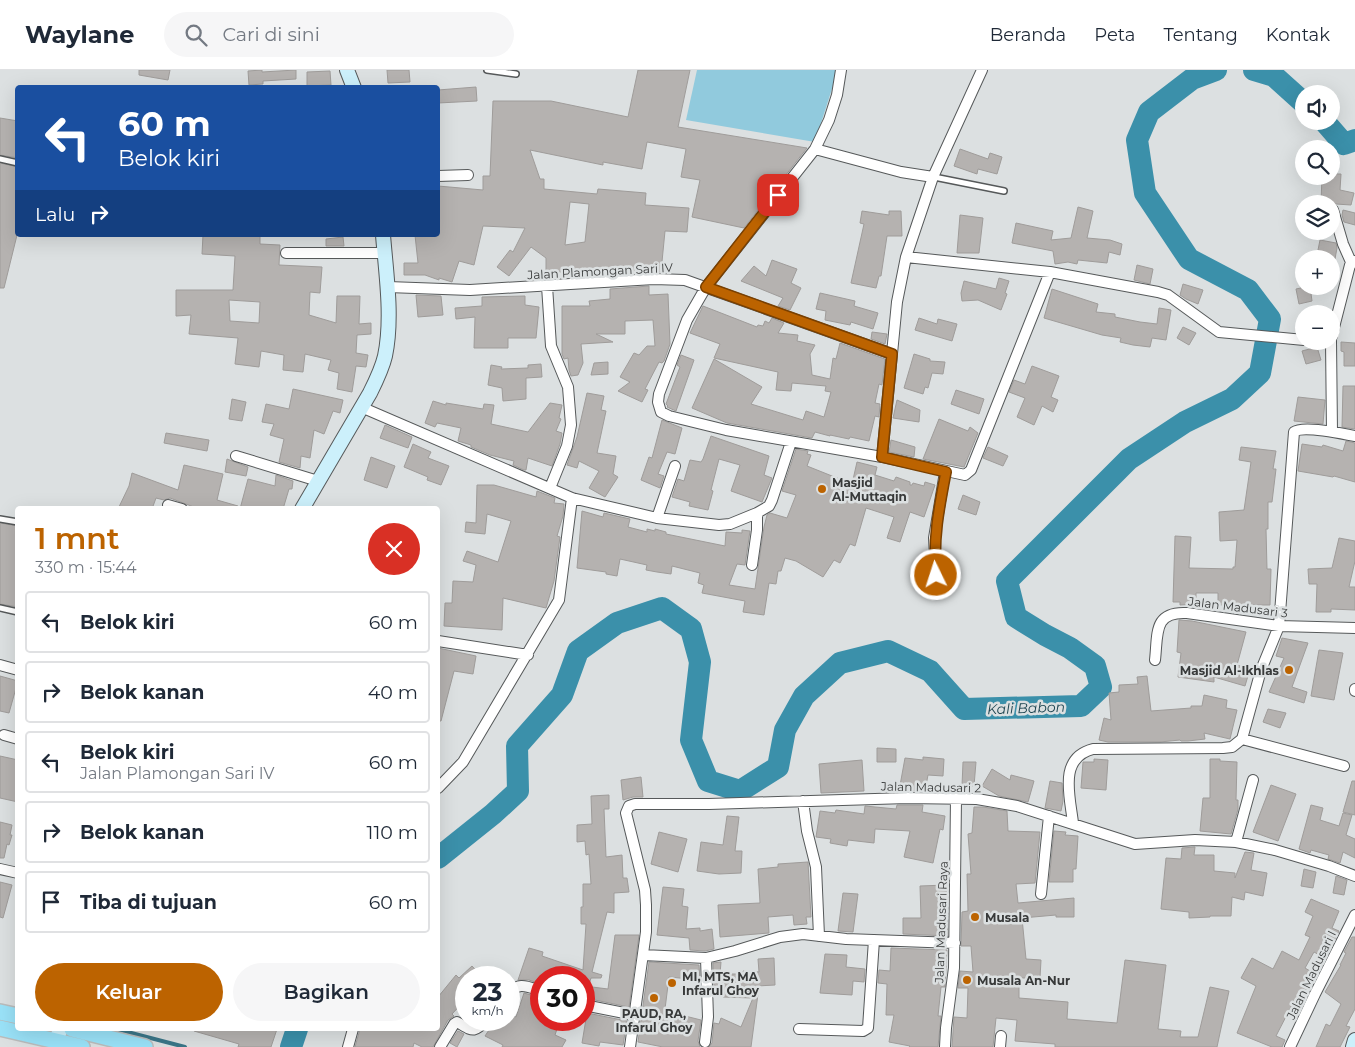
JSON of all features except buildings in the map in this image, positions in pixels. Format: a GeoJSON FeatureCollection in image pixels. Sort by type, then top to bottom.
{"type":"FeatureCollection","features":[{"type":"Feature","properties":{"kind":"main road"},"geometry":{"type":"LineString","coordinates":[[349,70],[353,85]]}},
{"type":"Feature","properties":{"kind":"main road"},"geometry":{"type":"LineString","coordinates":[[304,506],[379,375],[384,358],[387,334],[388,287],[383,237]]}},
{"type":"Feature","properties":{"kind":"main road"},"geometry":{"type":"LineString","coordinates":[[0,1012],[15,1015]]}},
{"type":"Feature","properties":{"kind":"main road"},"geometry":{"type":"LineString","coordinates":[[0,1028],[15,1030]]}},
{"type":"Feature","properties":{"kind":"main road"},"geometry":{"type":"LineString","coordinates":[[25,1031],[58,1035],[82,1047]]}},
{"type":"Feature","properties":{"kind":"main road"},"geometry":{"type":"LineString","coordinates":[[80,1031],[145,1047]]}},
{"type":"Feature","properties":{"kind":"main road"},"geometry":{"type":"LineString","coordinates":[[1353,1047],[1355,1040]]}},
{"type":"Feature","properties":{"kind":"street"},"geometry":{"type":"LineString","coordinates":[[841,70],[837,96],[829,120],[815,149],[706,287],[687,320],[660,394],[658,402],[661,412],[669,416],[726,430],[882,457],[966,475],[971,470],[1050,272]]}},
{"type":"Feature","properties":{"kind":"street"},"geometry":{"type":"LineString","coordinates":[[882,457],[897,302],[906,257],[933,177],[982,70]]}},
{"type":"Feature","properties":{"kind":"street"},"geometry":{"type":"LineString","coordinates":[[815,149],[900,172],[933,177]]}},
{"type":"Feature","properties":{"kind":"street"},"geometry":{"type":"LineString","coordinates":[[440,176],[468,175]]}},
{"type":"Feature","properties":{"kind":"street"},"geometry":{"type":"LineString","coordinates":[[1340,234],[1343,244],[1353,261],[1340,308]]}},
{"type":"Feature","properties":{"kind":"street"},"geometry":{"type":"LineString","coordinates":[[286,253],[384,253]]}},
{"type":"Feature","properties":{"kind":"street"},"geometry":{"type":"LineString","coordinates":[[906,257],[1050,272],[1158,292],[1168,295],[1220,332],[1295,339]]}},
{"type":"Feature","properties":{"kind":"street","name":"Jalan Plamongan Sari IV"},"geometry":{"type":"LineString","coordinates":[[388,287],[470,290],[673,279],[694,282],[892,354]]}},
{"type":"Feature","properties":{"kind":"street"},"geometry":{"type":"LineString","coordinates":[[548,286],[551,346],[568,387],[570,425],[567,446],[550,488]]}},
{"type":"Feature","properties":{"kind":"street"},"geometry":{"type":"LineString","coordinates":[[1331,350],[1332,432]]}},
{"type":"Feature","properties":{"kind":"street"},"geometry":{"type":"LineString","coordinates":[[361,407],[572,498],[656,518],[682,522],[730,524],[757,513],[768,506],[772,500],[791,442]]}},
{"type":"Feature","properties":{"kind":"street"},"geometry":{"type":"LineString","coordinates":[[1073,823],[1068,776],[1074,759],[1085,751],[1093,749],[1223,748],[1232,747],[1242,739],[1261,670],[1279,626],[1296,430],[1332,432],[1355,436]]}},
{"type":"Feature","properties":{"kind":"street"},"geometry":{"type":"LineString","coordinates":[[236,456],[318,481]]}},
{"type":"Feature","properties":{"kind":"street"},"geometry":{"type":"LineString","coordinates":[[656,518],[675,466]]}},
{"type":"Feature","properties":{"kind":"street"},"geometry":{"type":"LineString","coordinates":[[936,575],[934,554],[936,526],[946,472]]}},
{"type":"Feature","properties":{"kind":"street"},"geometry":{"type":"LineString","coordinates":[[440,786],[463,762],[559,600],[572,498]]}},
{"type":"Feature","properties":{"kind":"street"},"geometry":{"type":"LineString","coordinates":[[752,566],[757,530],[757,513]]}},
{"type":"Feature","properties":{"kind":"street","name":"Jalan Madusari 3"},"geometry":{"type":"LineString","coordinates":[[1155,660],[1160,623],[1168,614],[1187,613],[1279,626],[1355,628]]}},
{"type":"Feature","properties":{"kind":"street"},"geometry":{"type":"LineString","coordinates":[[440,641],[528,655]]}},
{"type":"Feature","properties":{"kind":"street"},"geometry":{"type":"LineString","coordinates":[[0,665],[15,669]]}},
{"type":"Feature","properties":{"kind":"street"},"geometry":{"type":"LineString","coordinates":[[4,735],[15,738]]}},
{"type":"Feature","properties":{"kind":"street"},"geometry":{"type":"LineString","coordinates":[[1242,739],[1344,766]]}},
{"type":"Feature","properties":{"kind":"street"},"geometry":{"type":"LineString","coordinates":[[1236,842],[1253,780]]}},
{"type":"Feature","properties":{"kind":"street","name":"Jalan Madusari 2"},"geometry":{"type":"LineString","coordinates":[[643,955],[646,932],[645,890],[627,820],[629,806],[634,804],[709,804],[907,798],[956,798],[995,801],[1073,823],[1135,844],[1195,840],[1236,842],[1275,850],[1355,876]]}},
{"type":"Feature","properties":{"kind":"street","name":"Jalan Madusari Raya"},"geometry":{"type":"LineString","coordinates":[[945,1047],[954,968],[956,798]]}},
{"type":"Feature","properties":{"kind":"street"},"geometry":{"type":"LineString","coordinates":[[803,801],[807,831],[816,867],[819,936]]}},
{"type":"Feature","properties":{"kind":"street"},"geometry":{"type":"LineString","coordinates":[[1041,894],[1049,816]]}},
{"type":"Feature","properties":{"kind":"street"},"geometry":{"type":"LineString","coordinates":[[0,869],[15,872]]}},
{"type":"Feature","properties":{"kind":"street","name":"Jalan Madusari I"},"geometry":{"type":"LineString","coordinates":[[1290,1047],[1355,914]]}},
{"type":"Feature","properties":{"kind":"street"},"geometry":{"type":"LineString","coordinates":[[630,1047],[643,955],[706,958],[780,937],[803,934],[874,940],[955,943]]}},
{"type":"Feature","properties":{"kind":"street"},"geometry":{"type":"LineString","coordinates":[[799,1029],[863,1031],[868,1028],[874,940]]}},
{"type":"Feature","properties":{"kind":"street"},"geometry":{"type":"LineString","coordinates":[[705,1042],[708,1017],[706,958]]}},
{"type":"Feature","properties":{"kind":"street"},"geometry":{"type":"LineString","coordinates":[[595,1007],[634,1015]]}},
{"type":"Feature","properties":{"kind":"street"},"geometry":{"type":"LineString","coordinates":[[440,1047],[455,1024]]}},
{"type":"Feature","properties":{"kind":"street"},"geometry":{"type":"LineString","coordinates":[[348,1047],[353,1031]]}},
{"type":"Feature","properties":{"kind":"street"},"geometry":{"type":"LineString","coordinates":[[1000,1047],[1001,1036]]}},
{"type":"Feature","properties":{"kind":"lane"},"geometry":{"type":"LineString","coordinates":[[487,70],[516,74]]}},
{"type":"Feature","properties":{"kind":"lane"},"geometry":{"type":"LineString","coordinates":[[0,159],[15,162]]}},
{"type":"Feature","properties":{"kind":"lane"},"geometry":{"type":"LineString","coordinates":[[933,177],[1004,191]]}},
{"type":"Feature","properties":{"kind":"lane"},"geometry":{"type":"LineString","coordinates":[[0,519],[15,522]]}},
{"type":"Feature","properties":{"kind":"lane"},"geometry":{"type":"LineString","coordinates":[[0,608],[15,611]]}},
{"type":"Feature","properties":{"kind":"shaded area"},"geometry":{"type":"Polygon","coordinates":[[[697,70],[838,70],[815,142],[686,120],[697,70]]]}},
{"type":"Feature","properties":{"kind":"waterway","name":"Kali Babon"},"geometry":{"type":"LineString","coordinates":[[440,856],[493,814],[518,791],[517,746],[562,695],[578,651],[617,623],[662,608],[691,629],[700,662],[691,740],[708,781],[740,791],[778,767],[785,730],[804,696],[840,663],[888,651],[930,671],[964,709],[1081,706],[1101,687],[1095,666],[1070,648],[1016,617],[1007,581],[1129,459],[1185,422],[1232,399],[1260,373],[1270,319],[1248,290],[1189,259],[1145,193],[1137,140],[1149,112],[1192,79],[1216,70]]}},
{"type":"Feature","properties":{"kind":"waterway","name":"Kali Babon"},"geometry":{"type":"LineString","coordinates":[[1254,70],[1274,76],[1295,95]]}},
{"type":"Feature","properties":{"kind":"waterway","name":"Kali Babon"},"geometry":{"type":"LineString","coordinates":[[1332,130],[1344,144],[1355,140]]}},
{"type":"Feature","properties":{"kind":"waterway"},"geometry":{"type":"LineString","coordinates":[[124,1031],[185,1047]]}},
{"type":"Feature","properties":{"kind":"waterway","name":"Kali Babon"},"geometry":{"type":"LineString","coordinates":[[291,1047],[296,1031]]}},
{"type":"Feature","properties":{"kind":"place","name":"Masjid Al-Muttaqin"},"geometry":{"type":"Point","coordinates":[822,489]}},
{"type":"Feature","properties":{"kind":"place","name":"Masjid Al-Ikhlas"},"geometry":{"type":"Point","coordinates":[1289,670]}},
{"type":"Feature","properties":{"kind":"place","name":"Musala"},"geometry":{"type":"Point","coordinates":[975,917]}},
{"type":"Feature","properties":{"kind":"place","name":"Musala An-Nur"},"geometry":{"type":"Point","coordinates":[967,980]}},
{"type":"Feature","properties":{"kind":"place","name":"MI, MTS, MA Infarul Ghoy"},"geometry":{"type":"Point","coordinates":[672,983]}},
{"type":"Feature","properties":{"kind":"place","name":"PAUD, RA, Infarul Ghoy"},"geometry":{"type":"Point","coordinates":[654,998]}},
{"type":"Feature","properties":{"kind":"route"},"geometry":{"type":"LineString","coordinates":[[778,195],[706,287],[892,354],[882,457],[946,472],[934,538],[936,575]]}}]}
